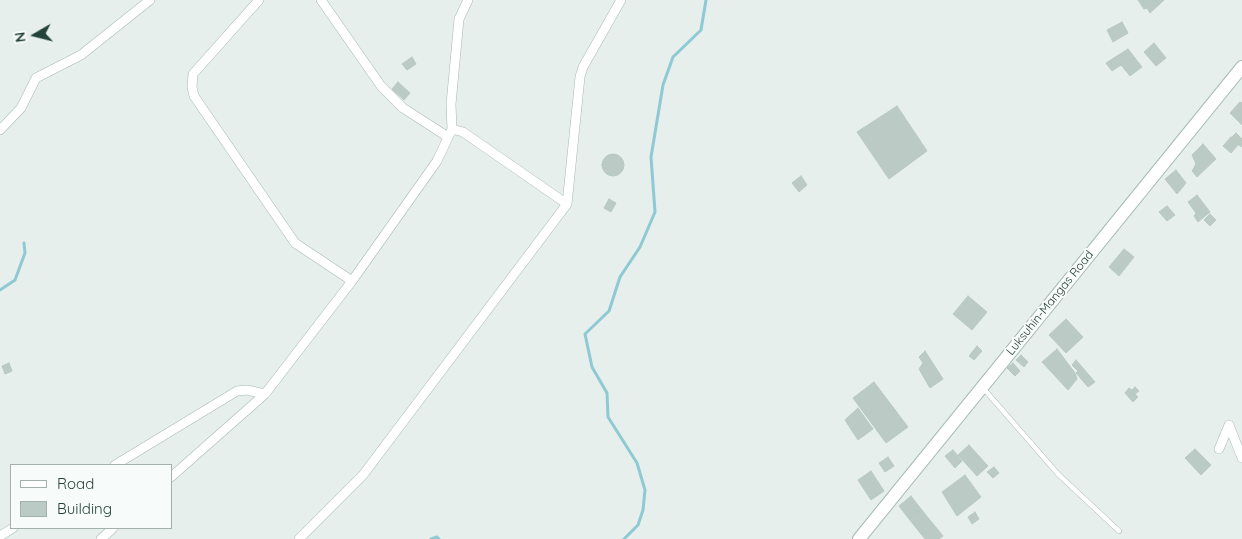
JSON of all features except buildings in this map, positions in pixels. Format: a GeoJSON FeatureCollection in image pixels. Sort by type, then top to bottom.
{"type":"FeatureCollection","features":[{"type":"Feature","properties":{"kind":"main road","name":"Luksuhin-Mangas Road"},"geometry":{"type":"LineString","coordinates":[[859,539],[1242,67]]}},
{"type":"Feature","properties":{"kind":"street"},"geometry":{"type":"LineString","coordinates":[[0,130],[21,108],[36,78],[81,55],[150,0]]}},
{"type":"Feature","properties":{"kind":"street"},"geometry":{"type":"LineString","coordinates":[[259,0],[193,74],[192,87],[194,96],[295,243],[352,281]]}},
{"type":"Feature","properties":{"kind":"street"},"geometry":{"type":"LineString","coordinates":[[321,0],[381,86],[403,108],[450,133],[463,132],[567,204]]}},
{"type":"Feature","properties":{"kind":"street"},"geometry":{"type":"LineString","coordinates":[[172,476],[265,394],[352,281],[437,162],[450,133],[459,19],[468,0]]}},
{"type":"Feature","properties":{"kind":"street"},"geometry":{"type":"LineString","coordinates":[[298,539],[363,474],[567,204],[580,77],[583,67],[621,0]]}},
{"type":"Feature","properties":{"kind":"street"},"geometry":{"type":"LineString","coordinates":[[117,464],[237,392],[247,390],[265,394]]}},
{"type":"Feature","properties":{"kind":"street"},"geometry":{"type":"LineString","coordinates":[[1219,449],[1229,425],[1242,458]]}},
{"type":"Feature","properties":{"kind":"street"},"geometry":{"type":"LineString","coordinates":[[0,536],[11,529]]}},
{"type":"Feature","properties":{"kind":"street"},"geometry":{"type":"LineString","coordinates":[[100,539],[112,529]]}},
{"type":"Feature","properties":{"kind":"lane"},"geometry":{"type":"LineString","coordinates":[[982,386],[1058,474],[1119,531]]}},
{"type":"Feature","properties":{"kind":"waterway"},"geometry":{"type":"LineString","coordinates":[[624,539],[638,525],[643,510],[645,490],[637,463],[608,417],[607,393],[592,367],[585,334],[609,311],[620,277],[640,247],[655,212],[651,157],[663,85],[673,57],[701,30],[706,0]]}},
{"type":"Feature","properties":{"kind":"waterway"},"geometry":{"type":"LineString","coordinates":[[0,290],[15,280],[25,253],[24,243]]}},
{"type":"Feature","properties":{"kind":"waterway"},"geometry":{"type":"LineString","coordinates":[[431,539],[437,537],[439,539]]}}]}
